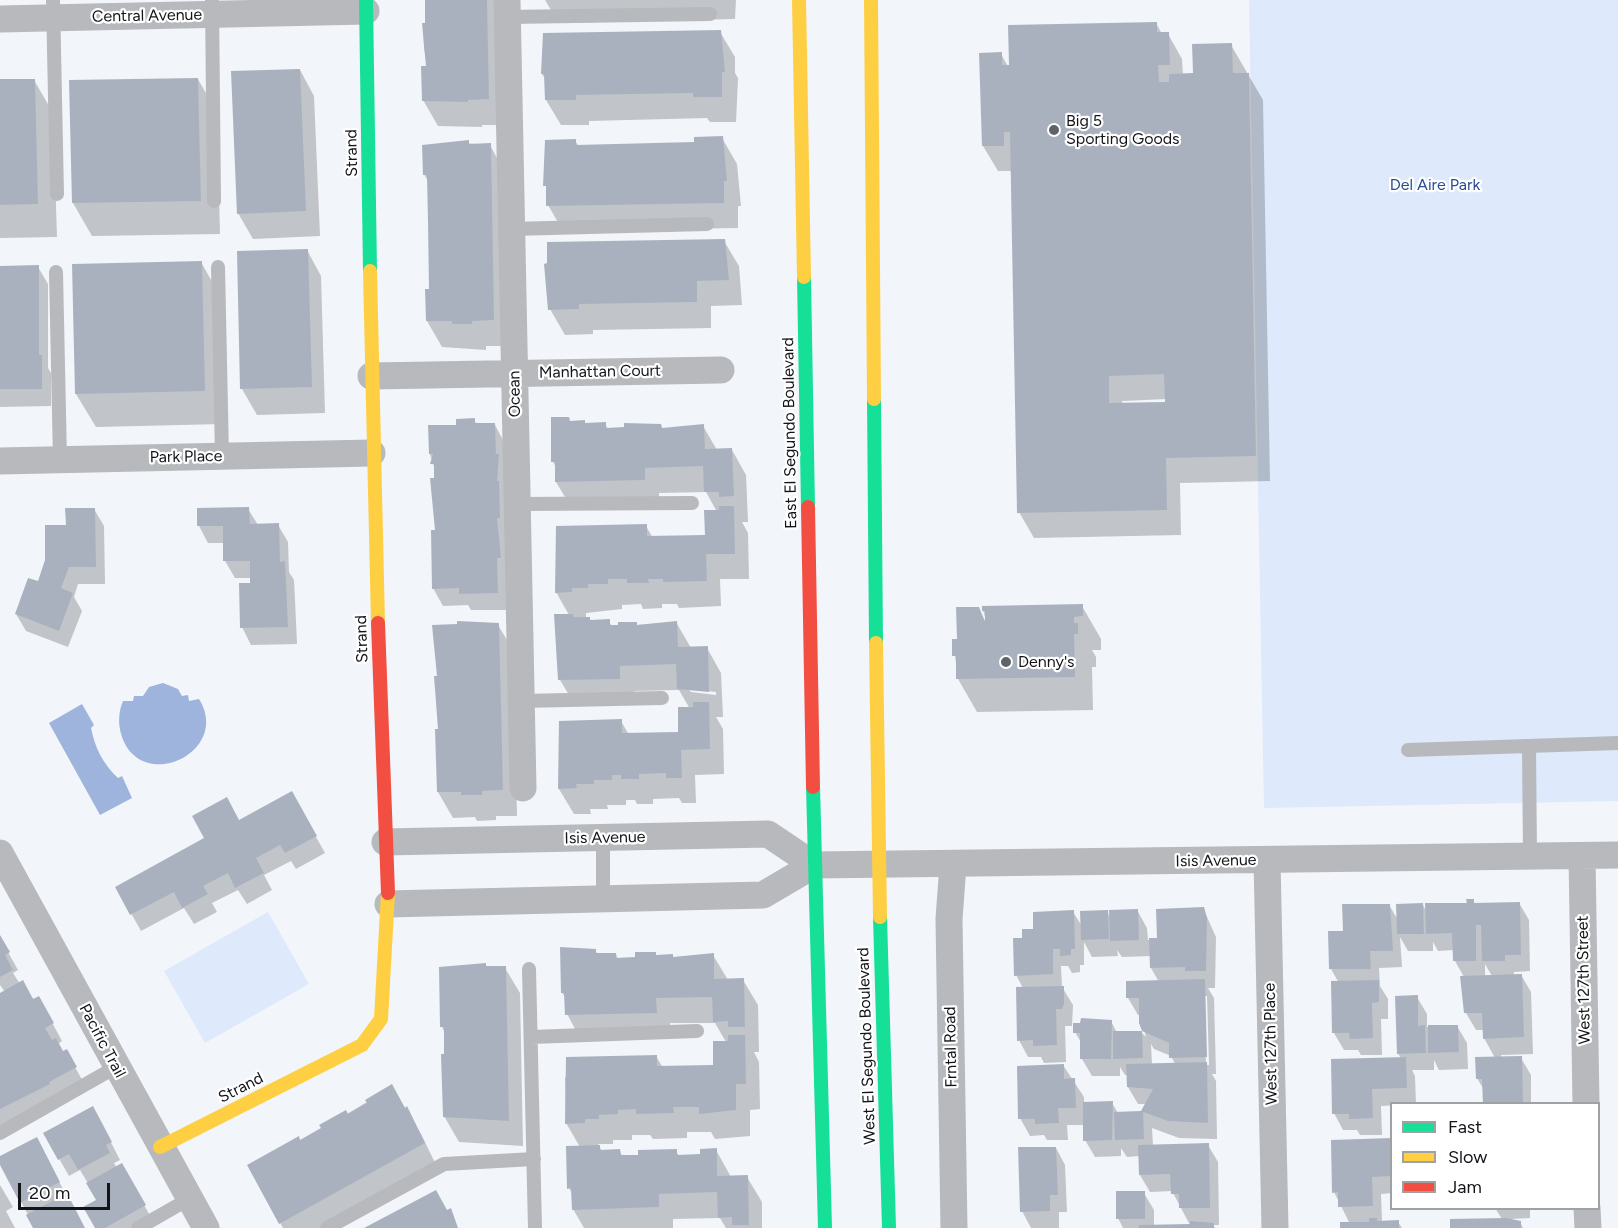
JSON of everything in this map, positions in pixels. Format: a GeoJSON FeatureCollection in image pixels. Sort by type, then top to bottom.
{"type":"FeatureCollection","features":[{"type":"Feature","properties":{"kind":"main road","name":"East El Segundo Boulevard"},"geometry":{"type":"LineString","coordinates":[[799,0],[814,865]]}},
{"type":"Feature","properties":{"kind":"main road"},"geometry":{"type":"LineString","coordinates":[[871,0],[878,864]]}},
{"type":"Feature","properties":{"kind":"main road","name":"Strand"},"geometry":{"type":"LineString","coordinates":[[160,1147],[362,1045],[381,1019],[388,904],[372,453],[366,6]]}},
{"type":"Feature","properties":{"kind":"main road","name":"West El Segundo Boulevard"},"geometry":{"type":"LineString","coordinates":[[878,864],[889,1228]]}},
{"type":"Feature","properties":{"kind":"main road"},"geometry":{"type":"LineString","coordinates":[[814,865],[825,1228]]}},
{"type":"Feature","properties":{"kind":"street","name":"Central Avenue"},"geometry":{"type":"LineString","coordinates":[[0,19],[53,9],[366,6]]}},
{"type":"Feature","properties":{"kind":"street","name":"Ocean"},"geometry":{"type":"LineString","coordinates":[[507,8],[523,788]]}},
{"type":"Feature","properties":{"kind":"street","name":"Manhattan Court"},"geometry":{"type":"LineString","coordinates":[[371,376],[721,370]]}},
{"type":"Feature","properties":{"kind":"street","name":"Park Place"},"geometry":{"type":"LineString","coordinates":[[0,461],[372,453]]}},
{"type":"Feature","properties":{"kind":"street","name":"Isis Avenue"},"geometry":{"type":"LineString","coordinates":[[386,842],[768,834],[814,865]]}},
{"type":"Feature","properties":{"kind":"street","name":"Isis Avenue"},"geometry":{"type":"LineString","coordinates":[[388,904],[763,895],[814,865],[1618,855]]}},
{"type":"Feature","properties":{"kind":"street","name":"West 127th Street"},"geometry":{"type":"LineString","coordinates":[[1582,856],[1586,1102]]}},
{"type":"Feature","properties":{"kind":"street","name":"West 127th Place"},"geometry":{"type":"LineString","coordinates":[[1267,860],[1275,1228]]}},
{"type":"Feature","properties":{"kind":"street","name":"Pacific Trail"},"geometry":{"type":"LineString","coordinates":[[2,861],[206,1228]]}},
{"type":"Feature","properties":{"kind":"street","name":"Frntal Road"},"geometry":{"type":"LineString","coordinates":[[952,865],[949,919],[954,1228]]}},
{"type":"Feature","properties":{"kind":"street"},"geometry":{"type":"LineString","coordinates":[[1587,1210],[1588,1228]]}},
{"type":"Feature","properties":{"kind":"lane"},"geometry":{"type":"LineString","coordinates":[[212,7],[214,201]]}},
{"type":"Feature","properties":{"kind":"lane"},"geometry":{"type":"LineString","coordinates":[[507,8],[710,14]]}},
{"type":"Feature","properties":{"kind":"lane"},"geometry":{"type":"LineString","coordinates":[[53,9],[57,194]]}},
{"type":"Feature","properties":{"kind":"lane"},"geometry":{"type":"LineString","coordinates":[[511,229],[707,224]]}},
{"type":"Feature","properties":{"kind":"lane"},"geometry":{"type":"LineString","coordinates":[[218,267],[222,456]]}},
{"type":"Feature","properties":{"kind":"lane"},"geometry":{"type":"LineString","coordinates":[[56,272],[60,460]]}},
{"type":"Feature","properties":{"kind":"lane"},"geometry":{"type":"LineString","coordinates":[[517,504],[692,503]]}},
{"type":"Feature","properties":{"kind":"lane"},"geometry":{"type":"LineString","coordinates":[[521,701],[662,698]]}},
{"type":"Feature","properties":{"kind":"lane"},"geometry":{"type":"LineString","coordinates":[[1407,750],[1618,743]]}},
{"type":"Feature","properties":{"kind":"lane"},"geometry":{"type":"LineString","coordinates":[[1529,746],[1530,857]]}},
{"type":"Feature","properties":{"kind":"lane"},"geometry":{"type":"LineString","coordinates":[[603,838],[603,899]]}},
{"type":"Feature","properties":{"kind":"lane"},"geometry":{"type":"LineString","coordinates":[[529,969],[535,1228]]}},
{"type":"Feature","properties":{"kind":"lane"},"geometry":{"type":"LineString","coordinates":[[531,1037],[697,1031]]}},
{"type":"Feature","properties":{"kind":"lane"},"geometry":{"type":"LineString","coordinates":[[0,1133],[116,1067]]}},
{"type":"Feature","properties":{"kind":"lane"},"geometry":{"type":"LineString","coordinates":[[327,1228],[444,1164],[534,1160]]}},
{"type":"Feature","properties":{"kind":"lane"},"geometry":{"type":"LineString","coordinates":[[138,1228],[189,1199]]}},
{"type":"Feature","properties":{"kind":"green space","name":"Del Aire Park"},"geometry":{"type":"Polygon","coordinates":[[[1249,0],[1618,0],[1618,801],[1264,808],[1249,0]]]}},
{"type":"Feature","properties":{"kind":"green space"},"geometry":{"type":"Polygon","coordinates":[[[268,912],[309,984],[205,1043],[164,971],[268,912]]]}},
{"type":"Feature","properties":{"kind":"water"},"geometry":{"type":"Polygon","coordinates":[[[163,683],[178,689],[182,696],[188,695],[189,701],[199,699],[206,718],[204,735],[194,749],[180,759],[164,764],[147,763],[132,754],[122,737],[119,724],[120,710],[123,701],[133,701],[134,696],[143,696],[149,687],[163,683]]]}},
{"type":"Feature","properties":{"kind":"water"},"geometry":{"type":"Polygon","coordinates":[[[82,704],[94,725],[91,728],[100,755],[118,778],[122,776],[132,798],[100,815],[49,723],[82,704]]]}},
{"type":"Feature","properties":{"kind":"building"},"geometry":{"type":"Polygon","coordinates":[[[425,0],[487,0],[489,99],[468,100],[468,102],[422,101],[421,66],[426,66],[422,23],[425,23],[425,0]]]}},
{"type":"Feature","properties":{"kind":"building"},"geometry":{"type":"Polygon","coordinates":[[[1157,22],[1157,32],[1169,32],[1170,65],[1158,65],[1159,82],[1169,82],[1169,74],[1193,73],[1192,44],[1232,43],[1233,73],[1249,73],[1256,456],[1166,458],[1167,510],[1017,513],[1010,132],[1004,132],[1004,146],[982,146],[979,53],[1002,52],[1002,65],[1009,65],[1008,25],[1157,22]],[[1164,374],[1109,376],[1109,403],[1165,402],[1164,374]]]}},
{"type":"Feature","properties":{"kind":"building"},"geometry":{"type":"Polygon","coordinates":[[[721,30],[725,72],[722,72],[722,97],[693,97],[693,93],[576,95],[576,100],[545,100],[544,74],[541,74],[543,33],[721,30]]]}},
{"type":"Feature","properties":{"kind":"building"},"geometry":{"type":"Polygon","coordinates":[[[300,69],[306,211],[237,214],[231,71],[300,69]]]}},
{"type":"Feature","properties":{"kind":"building"},"geometry":{"type":"Polygon","coordinates":[[[198,78],[201,201],[72,203],[69,80],[198,78]]]}},
{"type":"Feature","properties":{"kind":"building"},"geometry":{"type":"Polygon","coordinates":[[[0,79],[35,79],[38,204],[0,205],[0,79]]]}},
{"type":"Feature","properties":{"kind":"building"},"geometry":{"type":"Polygon","coordinates":[[[723,136],[727,181],[724,181],[724,203],[546,206],[546,186],[543,186],[545,140],[576,139],[576,145],[694,142],[694,137],[723,136]]]}},
{"type":"Feature","properties":{"kind":"building"},"geometry":{"type":"Polygon","coordinates":[[[469,140],[469,144],[491,143],[494,320],[472,321],[472,324],[426,321],[425,289],[429,289],[427,175],[423,175],[422,145],[469,140]]]}},
{"type":"Feature","properties":{"kind":"building"},"geometry":{"type":"Polygon","coordinates":[[[725,239],[729,280],[697,281],[697,302],[579,304],[579,309],[548,310],[544,264],[547,263],[547,242],[725,239]]]}},
{"type":"Feature","properties":{"kind":"building"},"geometry":{"type":"Polygon","coordinates":[[[308,249],[312,387],[240,389],[237,251],[308,249]]]}},
{"type":"Feature","properties":{"kind":"building"},"geometry":{"type":"Polygon","coordinates":[[[202,261],[205,391],[75,394],[72,264],[202,261]]]}},
{"type":"Feature","properties":{"kind":"building"},"geometry":{"type":"Polygon","coordinates":[[[39,265],[39,355],[42,355],[42,389],[0,389],[0,266],[39,265]]]}},
{"type":"Feature","properties":{"kind":"building"},"geometry":{"type":"Polygon","coordinates":[[[551,417],[569,417],[570,421],[585,420],[585,423],[606,422],[606,428],[624,427],[624,423],[661,424],[662,428],[704,424],[705,449],[732,448],[734,496],[719,497],[719,492],[704,492],[703,466],[645,468],[645,480],[555,482],[555,462],[551,462],[551,417]]]}},
{"type":"Feature","properties":{"kind":"building"},"geometry":{"type":"Polygon","coordinates":[[[475,418],[475,423],[495,423],[496,454],[499,454],[497,481],[499,481],[500,518],[497,518],[501,558],[497,558],[498,593],[459,594],[459,588],[432,589],[431,530],[435,530],[430,478],[434,478],[434,464],[430,464],[433,454],[429,454],[428,425],[456,425],[456,419],[475,418]]]}},
{"type":"Feature","properties":{"kind":"building"},"geometry":{"type":"Polygon","coordinates":[[[719,506],[734,506],[735,554],[706,554],[707,581],[663,582],[663,579],[648,579],[649,583],[627,583],[627,579],[608,579],[608,584],[588,584],[588,588],[572,588],[572,592],[555,593],[556,526],[647,524],[647,536],[705,535],[704,510],[719,510],[719,506]]]}},
{"type":"Feature","properties":{"kind":"building"},"geometry":{"type":"Polygon","coordinates":[[[249,507],[250,524],[279,523],[280,562],[285,561],[288,627],[240,628],[239,583],[250,583],[250,561],[223,561],[223,526],[197,526],[197,508],[249,507]]]}},
{"type":"Feature","properties":{"kind":"building"},"geometry":{"type":"Polygon","coordinates":[[[65,508],[95,508],[96,567],[69,567],[61,588],[73,593],[59,631],[15,614],[28,578],[38,581],[45,560],[45,525],[66,525],[65,508]]]}},
{"type":"Feature","properties":{"kind":"building"},"geometry":{"type":"Polygon","coordinates":[[[1083,604],[1083,616],[1074,617],[1074,623],[1078,623],[1078,634],[1074,634],[1075,677],[956,679],[956,656],[952,656],[952,639],[957,639],[956,607],[979,607],[985,622],[985,611],[982,611],[982,606],[1083,604]]]}},
{"type":"Feature","properties":{"kind":"building"},"geometry":{"type":"Polygon","coordinates":[[[554,614],[573,614],[573,617],[590,617],[590,620],[610,619],[610,625],[618,625],[618,622],[637,622],[637,625],[677,621],[678,647],[708,646],[709,692],[677,689],[676,664],[620,666],[620,679],[558,680],[554,614]]]}},
{"type":"Feature","properties":{"kind":"building"},"geometry":{"type":"Polygon","coordinates":[[[457,621],[499,623],[503,790],[482,791],[482,795],[437,792],[435,729],[438,729],[434,676],[437,676],[432,625],[457,624],[457,621]]]}},
{"type":"Feature","properties":{"kind":"building"},"geometry":{"type":"Polygon","coordinates":[[[693,702],[709,702],[710,749],[681,750],[682,778],[666,778],[666,773],[639,774],[639,779],[621,779],[621,775],[612,775],[612,780],[594,780],[594,784],[576,784],[577,788],[558,789],[559,721],[622,719],[622,733],[678,732],[678,707],[693,707],[693,702]]]}},
{"type":"Feature","properties":{"kind":"building"},"geometry":{"type":"Polygon","coordinates":[[[292,791],[317,836],[285,853],[280,845],[256,858],[264,873],[235,888],[228,873],[203,886],[208,894],[182,908],[174,892],[130,915],[115,887],[204,838],[192,816],[227,797],[239,820],[292,791]]]}},
{"type":"Feature","properties":{"kind":"building"},"geometry":{"type":"Polygon","coordinates":[[[1466,899],[1474,899],[1474,903],[1520,902],[1521,955],[1505,955],[1505,961],[1482,961],[1481,925],[1476,925],[1476,961],[1453,961],[1452,933],[1426,934],[1425,903],[1467,903],[1466,899]]]}},
{"type":"Feature","properties":{"kind":"building"},"geometry":{"type":"Polygon","coordinates":[[[1423,903],[1424,934],[1397,934],[1396,904],[1423,903]]]}},
{"type":"Feature","properties":{"kind":"building"},"geometry":{"type":"Polygon","coordinates":[[[1342,904],[1390,904],[1393,951],[1370,951],[1371,969],[1329,969],[1328,931],[1343,931],[1342,904]]]}},
{"type":"Feature","properties":{"kind":"building"},"geometry":{"type":"Polygon","coordinates":[[[1204,907],[1207,918],[1206,971],[1185,971],[1185,967],[1150,968],[1149,938],[1157,938],[1156,909],[1204,907]]]}},
{"type":"Feature","properties":{"kind":"building"},"geometry":{"type":"Polygon","coordinates":[[[1138,909],[1139,940],[1110,941],[1109,910],[1138,909]]]}},
{"type":"Feature","properties":{"kind":"building"},"geometry":{"type":"Polygon","coordinates":[[[1074,910],[1075,949],[1071,949],[1071,955],[1060,956],[1060,949],[1053,949],[1053,974],[1014,976],[1013,938],[1022,938],[1022,929],[1033,929],[1033,912],[1074,910]]]}},
{"type":"Feature","properties":{"kind":"building"},"geometry":{"type":"Polygon","coordinates":[[[1108,910],[1109,939],[1081,940],[1080,911],[1108,910]]]}},
{"type":"Feature","properties":{"kind":"building"},"geometry":{"type":"Polygon","coordinates":[[[0,935],[10,952],[5,955],[13,970],[0,977],[0,935]]]}},
{"type":"Feature","properties":{"kind":"building"},"geometry":{"type":"Polygon","coordinates":[[[560,947],[596,949],[596,953],[616,953],[616,958],[635,957],[635,952],[656,952],[656,955],[673,954],[673,957],[714,953],[714,979],[744,978],[745,1027],[728,1027],[728,1021],[713,1022],[712,997],[656,998],[657,1013],[565,1015],[564,993],[561,993],[560,947]]]}},
{"type":"Feature","properties":{"kind":"building"},"geometry":{"type":"Polygon","coordinates":[[[486,963],[486,966],[506,966],[509,1121],[443,1117],[441,1054],[444,1054],[444,1027],[440,1027],[439,967],[486,963]]]}},
{"type":"Feature","properties":{"kind":"building"},"geometry":{"type":"Polygon","coordinates":[[[1522,974],[1524,1037],[1483,1039],[1482,1013],[1464,1013],[1460,976],[1522,974]]]}},
{"type":"Feature","properties":{"kind":"building"},"geometry":{"type":"Polygon","coordinates":[[[1205,979],[1207,1057],[1169,1058],[1169,1043],[1142,1031],[1139,1023],[1139,998],[1126,998],[1126,981],[1205,979]]]}},
{"type":"Feature","properties":{"kind":"building"},"geometry":{"type":"Polygon","coordinates":[[[23,980],[33,999],[39,996],[54,1023],[45,1028],[52,1040],[56,1038],[63,1051],[67,1049],[77,1067],[49,1082],[50,1084],[0,1109],[0,993],[23,980]]]}},
{"type":"Feature","properties":{"kind":"building"},"geometry":{"type":"Polygon","coordinates":[[[1379,980],[1379,1002],[1372,1003],[1373,1038],[1350,1039],[1349,1033],[1332,1033],[1331,981],[1379,980]]]}},
{"type":"Feature","properties":{"kind":"building"},"geometry":{"type":"Polygon","coordinates":[[[1064,986],[1064,1004],[1062,1009],[1056,1009],[1057,1045],[1033,1046],[1033,1040],[1017,1041],[1016,987],[1064,986]]]}},
{"type":"Feature","properties":{"kind":"building"},"geometry":{"type":"Polygon","coordinates":[[[1418,995],[1418,1026],[1425,1025],[1426,1053],[1397,1054],[1395,996],[1418,995]]]}},
{"type":"Feature","properties":{"kind":"building"},"geometry":{"type":"Polygon","coordinates":[[[1081,1018],[1112,1020],[1111,1059],[1080,1059],[1080,1033],[1073,1033],[1073,1023],[1080,1023],[1081,1018]]]}},
{"type":"Feature","properties":{"kind":"building"},"geometry":{"type":"Polygon","coordinates":[[[1428,1025],[1458,1025],[1459,1052],[1428,1053],[1428,1025]]]}},
{"type":"Feature","properties":{"kind":"building"},"geometry":{"type":"Polygon","coordinates":[[[1113,1031],[1142,1031],[1143,1058],[1113,1059],[1113,1031]]]}},
{"type":"Feature","properties":{"kind":"building"},"geometry":{"type":"Polygon","coordinates":[[[728,1035],[745,1035],[746,1084],[736,1084],[736,1110],[699,1114],[699,1107],[673,1107],[674,1113],[636,1114],[636,1109],[618,1110],[618,1114],[599,1115],[599,1119],[585,1119],[585,1123],[565,1124],[566,1057],[657,1055],[657,1066],[713,1065],[713,1041],[728,1041],[728,1035]]]}},
{"type":"Feature","properties":{"kind":"building"},"geometry":{"type":"Polygon","coordinates":[[[1522,1056],[1523,1102],[1483,1102],[1482,1079],[1476,1079],[1475,1057],[1522,1056]]]}},
{"type":"Feature","properties":{"kind":"building"},"geometry":{"type":"Polygon","coordinates":[[[1406,1057],[1407,1088],[1372,1089],[1373,1118],[1349,1119],[1349,1114],[1332,1114],[1331,1059],[1406,1057]]]}},
{"type":"Feature","properties":{"kind":"building"},"geometry":{"type":"Polygon","coordinates":[[[1207,1062],[1208,1123],[1168,1121],[1143,1112],[1144,1139],[1115,1140],[1114,1112],[1141,1111],[1153,1089],[1127,1087],[1126,1064],[1207,1062]]]}},
{"type":"Feature","properties":{"kind":"building"},"geometry":{"type":"Polygon","coordinates":[[[1064,1064],[1064,1079],[1075,1078],[1076,1108],[1058,1108],[1059,1123],[1035,1124],[1035,1119],[1018,1119],[1017,1066],[1064,1064]]]}},
{"type":"Feature","properties":{"kind":"building"},"geometry":{"type":"Polygon","coordinates":[[[392,1084],[405,1108],[407,1106],[425,1143],[279,1224],[247,1165],[299,1136],[300,1140],[321,1128],[319,1125],[346,1110],[348,1114],[367,1103],[365,1100],[392,1084]]]}},
{"type":"Feature","properties":{"kind":"building"},"geometry":{"type":"Polygon","coordinates":[[[1113,1101],[1112,1140],[1083,1141],[1083,1102],[1113,1101]]]}},
{"type":"Feature","properties":{"kind":"building"},"geometry":{"type":"Polygon","coordinates":[[[93,1106],[112,1142],[106,1145],[110,1153],[78,1170],[69,1154],[58,1160],[43,1133],[93,1106]]]}},
{"type":"Feature","properties":{"kind":"building"},"geometry":{"type":"Polygon","coordinates":[[[37,1137],[60,1182],[20,1203],[0,1165],[0,1156],[37,1137]]]}},
{"type":"Feature","properties":{"kind":"building"},"geometry":{"type":"Polygon","coordinates":[[[1390,1138],[1390,1176],[1372,1177],[1373,1206],[1338,1207],[1338,1192],[1332,1193],[1331,1140],[1390,1138]]]}},
{"type":"Feature","properties":{"kind":"building"},"geometry":{"type":"Polygon","coordinates":[[[1209,1143],[1210,1208],[1179,1208],[1179,1194],[1171,1194],[1170,1174],[1139,1175],[1138,1145],[1209,1143]]]}},
{"type":"Feature","properties":{"kind":"building"},"geometry":{"type":"Polygon","coordinates":[[[600,1145],[600,1150],[620,1149],[621,1155],[638,1155],[638,1150],[677,1149],[677,1155],[700,1154],[700,1149],[717,1148],[717,1176],[748,1175],[749,1225],[732,1225],[732,1217],[718,1218],[717,1192],[659,1194],[659,1207],[572,1210],[571,1188],[567,1189],[566,1146],[600,1145]]]}},
{"type":"Feature","properties":{"kind":"building"},"geometry":{"type":"Polygon","coordinates":[[[1018,1147],[1056,1147],[1058,1195],[1050,1195],[1050,1211],[1020,1212],[1018,1147]]]}},
{"type":"Feature","properties":{"kind":"building"},"geometry":{"type":"Polygon","coordinates":[[[122,1163],[146,1205],[105,1228],[95,1228],[83,1207],[96,1200],[86,1183],[122,1163]]]}},
{"type":"Feature","properties":{"kind":"building"},"geometry":{"type":"Polygon","coordinates":[[[436,1190],[447,1210],[451,1208],[458,1228],[364,1228],[436,1190]]]}},
{"type":"Feature","properties":{"kind":"building"},"geometry":{"type":"Polygon","coordinates":[[[1116,1191],[1145,1191],[1145,1219],[1116,1219],[1116,1191]]]}},
{"type":"Feature","properties":{"kind":"building"},"geometry":{"type":"Polygon","coordinates":[[[67,1193],[85,1228],[33,1228],[26,1215],[67,1193]]]}},
{"type":"Feature","properties":{"kind":"building"},"geometry":{"type":"Polygon","coordinates":[[[1369,1218],[1377,1218],[1377,1221],[1399,1220],[1399,1228],[1340,1228],[1340,1222],[1369,1222],[1369,1218]]]}},
{"type":"Feature","properties":{"kind":"building"},"geometry":{"type":"Polygon","coordinates":[[[1506,1218],[1521,1221],[1521,1228],[1450,1228],[1450,1219],[1506,1218]]]}},
{"type":"Feature","properties":{"kind":"building"},"geometry":{"type":"Polygon","coordinates":[[[1190,1221],[1214,1223],[1214,1228],[1139,1228],[1139,1225],[1190,1224],[1190,1221]]]}},
{"type":"Feature","properties":{"kind":"traffic: fast"},"geometry":{"type":"LineString","coordinates":[[366,0],[370,271]]}},
{"type":"Feature","properties":{"kind":"traffic: fast"},"geometry":{"type":"LineString","coordinates":[[804,277],[808,507]]}},
{"type":"Feature","properties":{"kind":"traffic: fast"},"geometry":{"type":"LineString","coordinates":[[874,399],[876,643]]}},
{"type":"Feature","properties":{"kind":"traffic: fast"},"geometry":{"type":"LineString","coordinates":[[813,787],[825,1228]]}},
{"type":"Feature","properties":{"kind":"traffic: fast"},"geometry":{"type":"LineString","coordinates":[[880,917],[889,1228]]}},
{"type":"Feature","properties":{"kind":"traffic: slow"},"geometry":{"type":"LineString","coordinates":[[799,0],[804,277]]}},
{"type":"Feature","properties":{"kind":"traffic: slow"},"geometry":{"type":"LineString","coordinates":[[871,0],[874,399]]}},
{"type":"Feature","properties":{"kind":"traffic: slow"},"geometry":{"type":"LineString","coordinates":[[370,271],[378,623]]}},
{"type":"Feature","properties":{"kind":"traffic: slow"},"geometry":{"type":"LineString","coordinates":[[876,643],[880,917]]}},
{"type":"Feature","properties":{"kind":"traffic: slow"},"geometry":{"type":"LineString","coordinates":[[160,1147],[362,1045],[381,1019],[388,893]]}},
{"type":"Feature","properties":{"kind":"traffic: jam"},"geometry":{"type":"LineString","coordinates":[[808,507],[813,787]]}},
{"type":"Feature","properties":{"kind":"traffic: jam"},"geometry":{"type":"LineString","coordinates":[[378,623],[388,893]]}},
{"type":"Feature","properties":{"kind":"place","name":"Big 5 Sporting Goods"},"geometry":{"type":"Point","coordinates":[1054,130]}},
{"type":"Feature","properties":{"kind":"place","name":"Denny's"},"geometry":{"type":"Point","coordinates":[1006,662]}}]}
